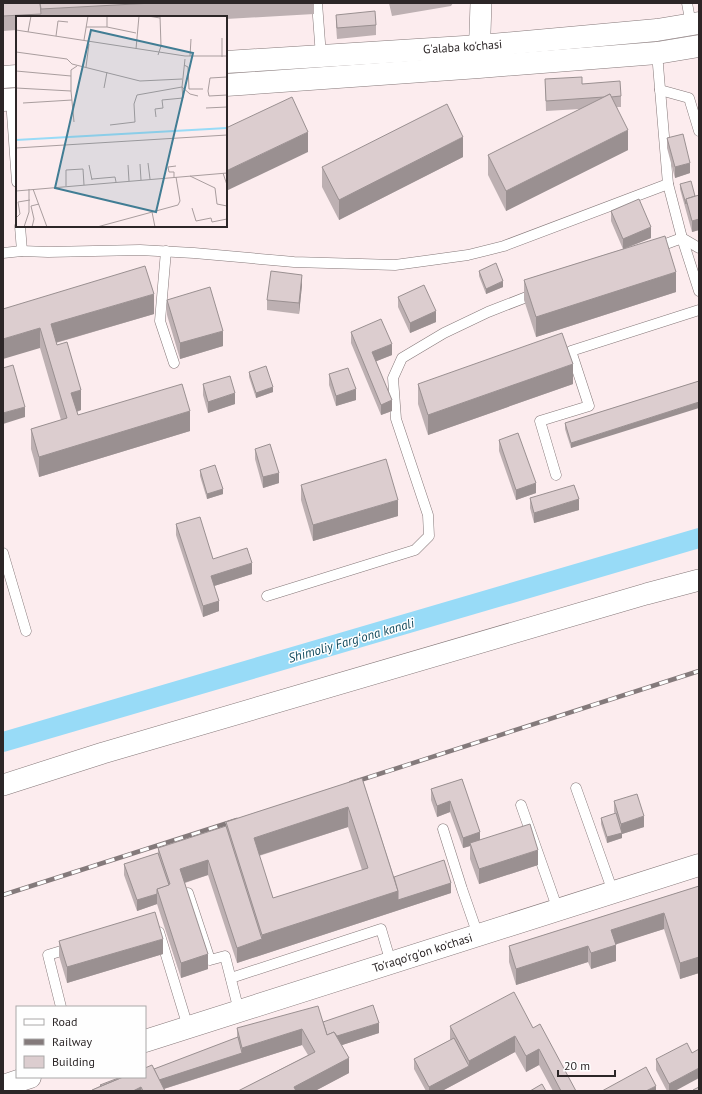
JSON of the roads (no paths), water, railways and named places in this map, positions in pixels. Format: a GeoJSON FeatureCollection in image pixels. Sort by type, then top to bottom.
{"type":"FeatureCollection","features":[{"type":"Feature","properties":{"kind":"main road","name":"G'alaba ko'chasi"},"geometry":{"type":"LineString","coordinates":[[227,62],[480,46],[657,30],[695,24]]}},
{"type":"Feature","properties":{"kind":"main road","name":"G'alaba ko'chasi"},"geometry":{"type":"LineString","coordinates":[[227,85],[657,53],[699,46]]}},
{"type":"Feature","properties":{"kind":"main road"},"geometry":{"type":"LineString","coordinates":[[3,77],[16,76]]}},
{"type":"Feature","properties":{"kind":"main road","name":"To'raqo'rg'on ko'chasi"},"geometry":{"type":"LineString","coordinates":[[146,1041],[699,865]]}},
{"type":"Feature","properties":{"kind":"main road"},"geometry":{"type":"LineString","coordinates":[[3,1086],[27,1078]]}},
{"type":"Feature","properties":{"kind":"street"},"geometry":{"type":"LineString","coordinates":[[479,67],[481,3]]}},
{"type":"Feature","properties":{"kind":"street"},"geometry":{"type":"LineString","coordinates":[[3,785],[103,753],[646,594],[699,580]]}},
{"type":"Feature","properties":{"kind":"lane"},"geometry":{"type":"LineString","coordinates":[[317,3],[321,56]]}},
{"type":"Feature","properties":{"kind":"lane"},"geometry":{"type":"LineString","coordinates":[[687,3],[695,24]]}},
{"type":"Feature","properties":{"kind":"lane"},"geometry":{"type":"LineString","coordinates":[[657,53],[668,184],[682,238],[699,291]]}},
{"type":"Feature","properties":{"kind":"lane"},"geometry":{"type":"LineString","coordinates":[[660,90],[689,98],[699,131]]}},
{"type":"Feature","properties":{"kind":"lane"},"geometry":{"type":"LineString","coordinates":[[10,100],[16,170]]}},
{"type":"Feature","properties":{"kind":"lane"},"geometry":{"type":"LineString","coordinates":[[3,253],[22,251],[48,252],[140,250],[294,262],[395,264],[440,260],[504,246],[668,184]]}},
{"type":"Feature","properties":{"kind":"lane"},"geometry":{"type":"LineString","coordinates":[[20,227],[22,251]]}},
{"type":"Feature","properties":{"kind":"lane"},"geometry":{"type":"LineString","coordinates":[[682,238],[699,248]]}},
{"type":"Feature","properties":{"kind":"lane"},"geometry":{"type":"LineString","coordinates":[[645,252],[682,238]]}},
{"type":"Feature","properties":{"kind":"lane"},"geometry":{"type":"LineString","coordinates":[[166,251],[160,321],[174,363]]}},
{"type":"Feature","properties":{"kind":"lane"},"geometry":{"type":"LineString","coordinates":[[267,596],[415,550],[429,536],[428,515],[396,419],[393,378],[402,358],[444,334],[488,312],[548,289]]}},
{"type":"Feature","properties":{"kind":"lane"},"geometry":{"type":"LineString","coordinates":[[556,475],[540,421],[589,406],[571,351],[699,310]]}},
{"type":"Feature","properties":{"kind":"lane"},"geometry":{"type":"LineString","coordinates":[[3,553],[26,631]]}},
{"type":"Feature","properties":{"kind":"lane"},"geometry":{"type":"LineString","coordinates":[[576,788],[613,892]]}},
{"type":"Feature","properties":{"kind":"lane"},"geometry":{"type":"LineString","coordinates":[[521,805],[558,910]]}},
{"type":"Feature","properties":{"kind":"lane"},"geometry":{"type":"LineString","coordinates":[[443,829],[451,865],[478,935]]}},
{"type":"Feature","properties":{"kind":"lane"},"geometry":{"type":"LineString","coordinates":[[188,893],[210,960],[225,956],[239,1011]]}},
{"type":"Feature","properties":{"kind":"lane"},"geometry":{"type":"LineString","coordinates":[[149,925],[156,923],[188,1027]]}},
{"type":"Feature","properties":{"kind":"lane"},"geometry":{"type":"LineString","coordinates":[[231,978],[381,929],[391,962]]}},
{"type":"Feature","properties":{"kind":"lane"},"geometry":{"type":"LineString","coordinates":[[61,1006],[48,955],[84,944]]}},
{"type":"Feature","properties":{"kind":"waterway","name":"Shimoliy Fargʻona kanali"},"geometry":{"type":"LineString","coordinates":[[3,742],[699,538]]}},
{"type":"Feature","properties":{"kind":"railway"},"geometry":{"type":"LineString","coordinates":[[351,783],[699,671]]}},
{"type":"Feature","properties":{"kind":"railway"},"geometry":{"type":"LineString","coordinates":[[3,895],[237,820]]}}]}
